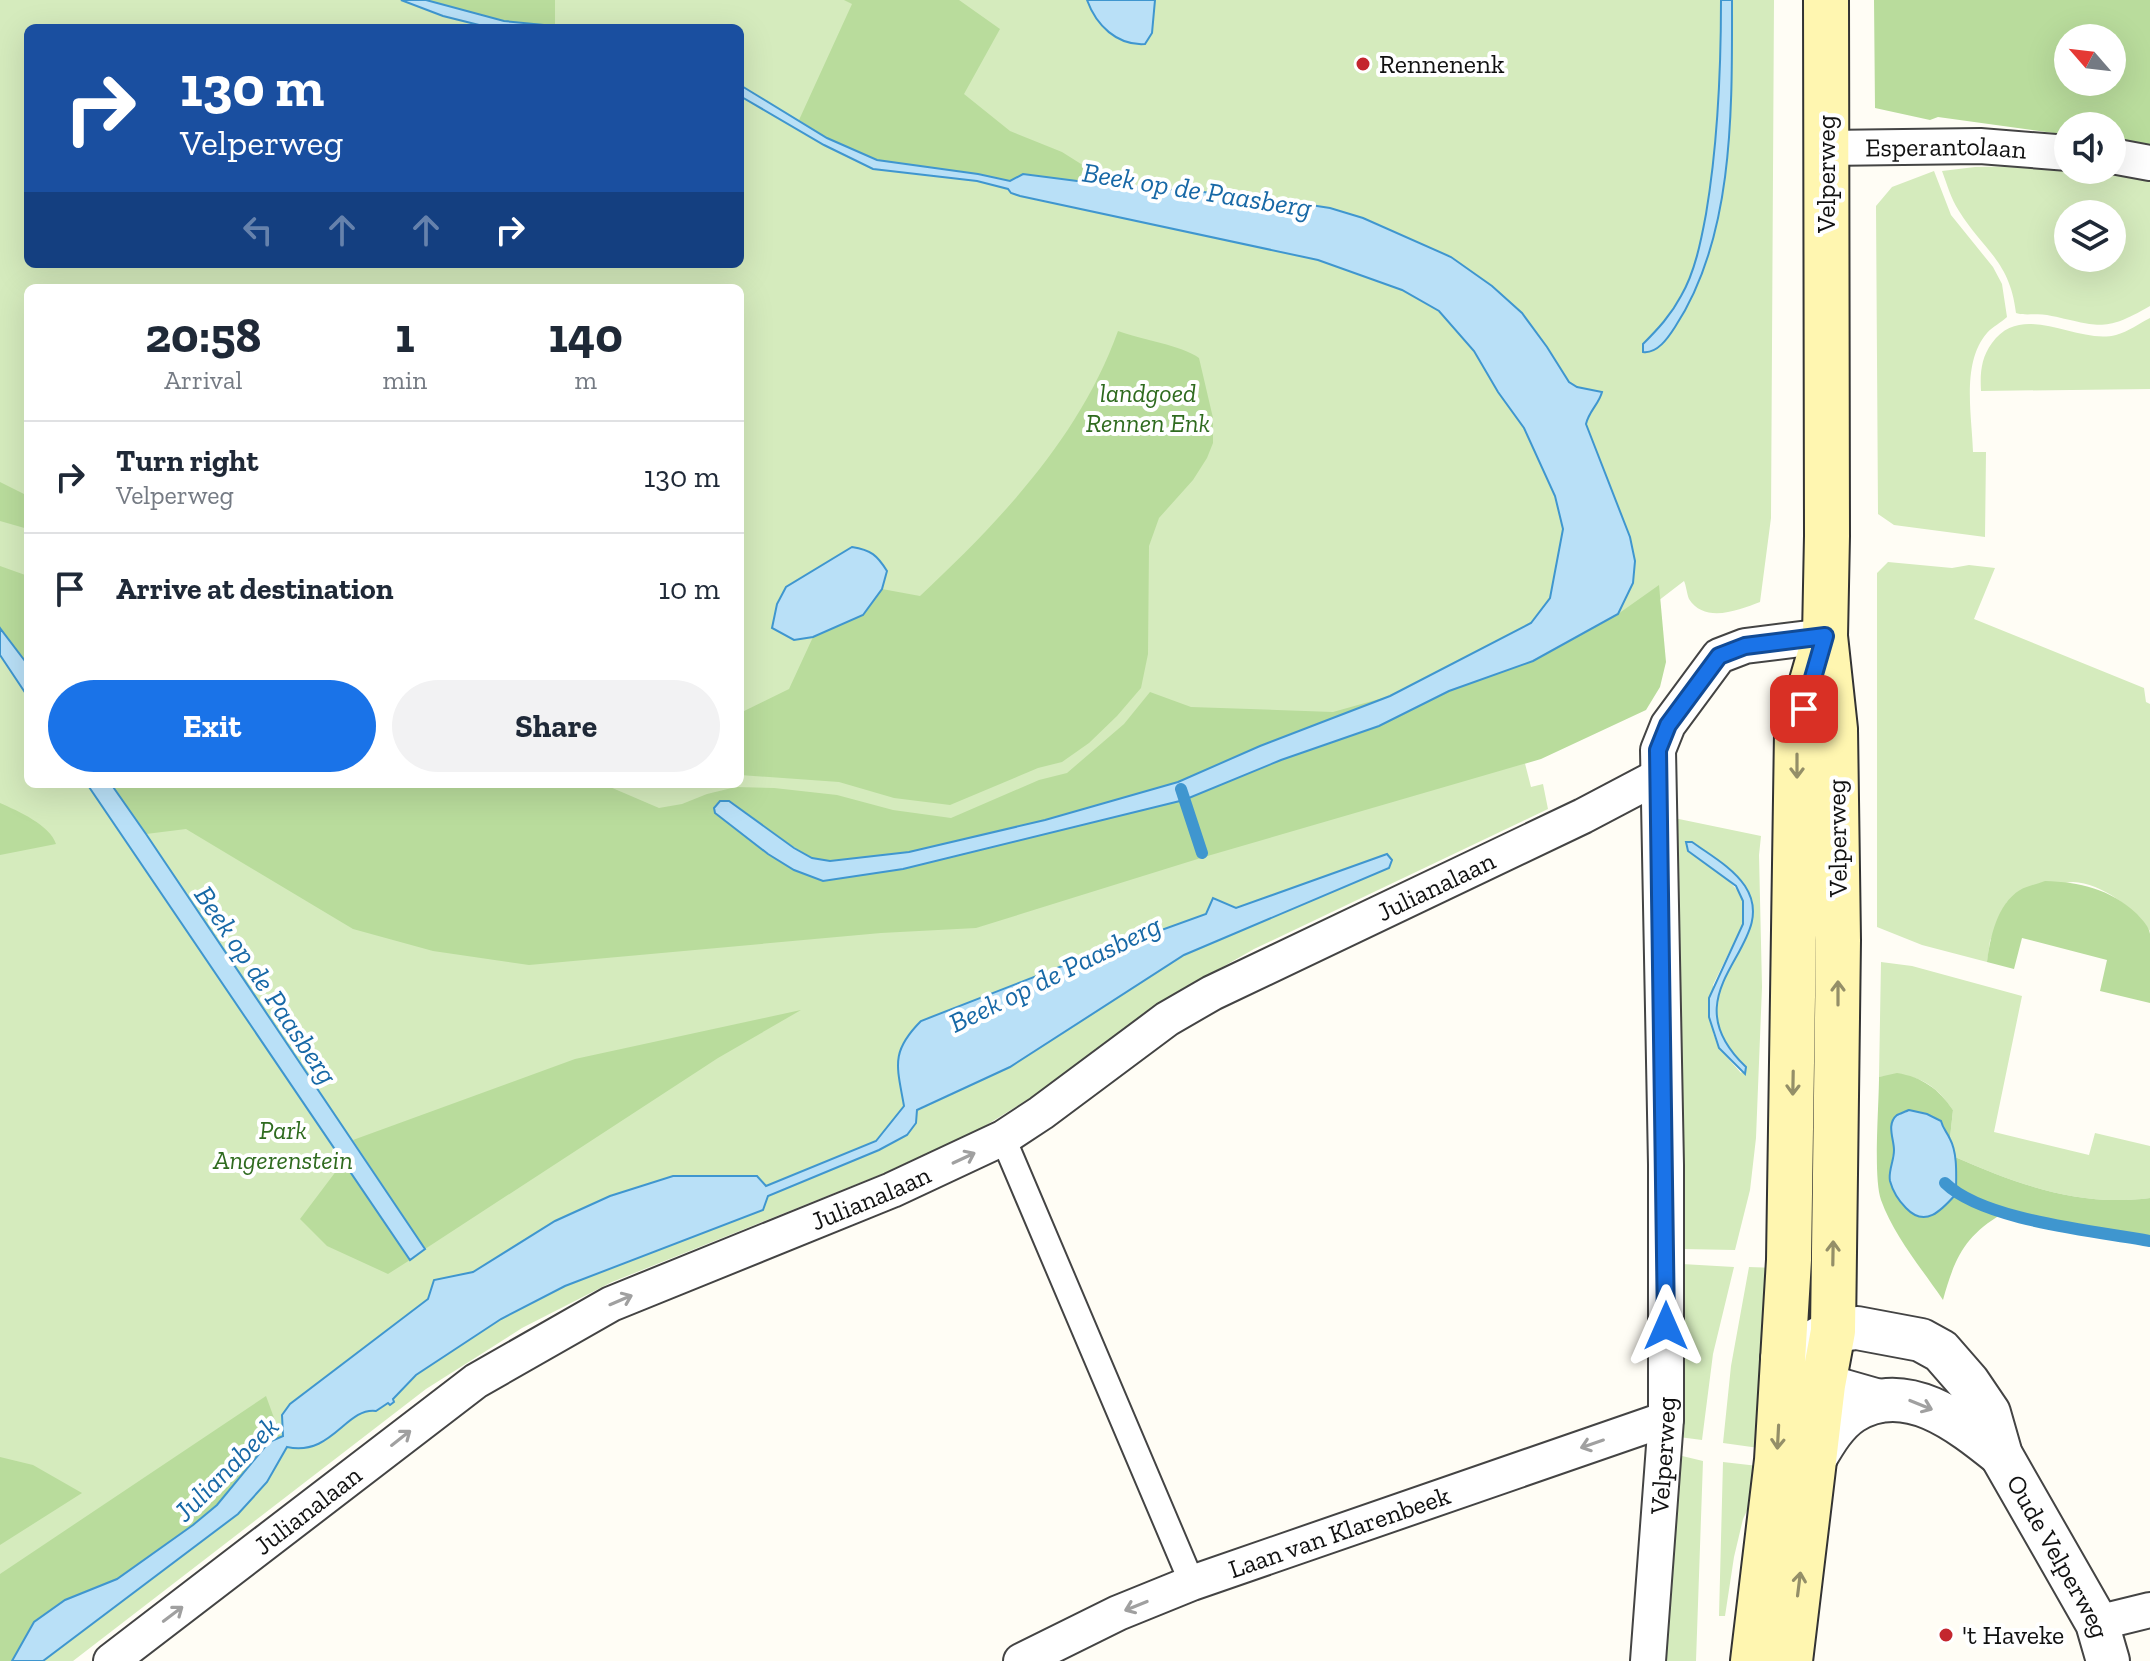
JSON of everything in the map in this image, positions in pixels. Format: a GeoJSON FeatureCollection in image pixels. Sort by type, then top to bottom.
{"type":"FeatureCollection","features":[{"type":"Feature","properties":{"kind":"main road","name":"Velperweg"},"geometry":{"type":"LineString","coordinates":[[1790,1661],[1823,1385],[1833,1331],[1838,940],[1835,729],[1825,636],[1826,0]]}},
{"type":"Feature","properties":{"kind":"main road","name":"Velperweg"},"geometry":{"type":"LineString","coordinates":[[1753,1661],[1777,1460],[1791,1216],[1797,733],[1825,636]]}},
{"type":"Feature","properties":{"kind":"street","name":"Esperantolaan"},"geometry":{"type":"LineString","coordinates":[[1826,148],[1980,146],[2054,152]]}},
{"type":"Feature","properties":{"kind":"street"},"geometry":{"type":"LineString","coordinates":[[2126,159],[2150,163]]}},
{"type":"Feature","properties":{"kind":"street","name":"Velperweg"},"geometry":{"type":"LineString","coordinates":[[1648,1661],[1666,1419],[1666,1165],[1658,750],[1668,725],[1719,656],[1745,646],[1825,636]]}},
{"type":"Feature","properties":{"kind":"street","name":"Julianalaan"},"geometry":{"type":"LineString","coordinates":[[111,1661],[476,1381],[611,1304],[892,1190],[1003,1138],[1167,1019],[1212,993],[1583,816],[1657,777]]}},
{"type":"Feature","properties":{"kind":"street"},"geometry":{"type":"LineString","coordinates":[[1003,1138],[1192,1583]]}},
{"type":"Feature","properties":{"kind":"street","name":"Oude Velperweg"},"geometry":{"type":"LineString","coordinates":[[2001,1455],[1960,1422],[1911,1400],[1879,1401],[1823,1385],[1782,1359],[1833,1331],[1857,1328],[1921,1340],[1941,1351],[1989,1413],[2001,1455],[2103,1642]]}},
{"type":"Feature","properties":{"kind":"street"},"geometry":{"type":"LineString","coordinates":[[1814,1460],[1831,1433],[1851,1413],[1879,1401]]}},
{"type":"Feature","properties":{"kind":"street","name":"Laan van Klarenbeek"},"geometry":{"type":"LineString","coordinates":[[1021,1661],[1118,1613],[1192,1583],[1666,1419]]}},
{"type":"Feature","properties":{"kind":"street"},"geometry":{"type":"LineString","coordinates":[[2103,1642],[2150,1610]]}},
{"type":"Feature","properties":{"kind":"green space"},"geometry":{"type":"Polygon","coordinates":[[[0,0],[1774,0],[1771,518],[1760,602],[1723,613],[1704,611],[1689,599],[1684,581],[1508,697],[1531,787],[1543,784],[1548,809],[1254,949],[1158,1004],[1035,1095],[980,1129],[882,1174],[612,1282],[522,1328],[426,1389],[73,1661],[0,1661],[0,0]]]}},
{"type":"Feature","properties":{"kind":"green space"},"geometry":{"type":"Polygon","coordinates":[[[426,0],[555,0],[555,24],[504,21],[426,0]]]}},
{"type":"Feature","properties":{"kind":"green space"},"geometry":{"type":"Polygon","coordinates":[[[844,0],[959,0],[1000,29],[964,94],[1010,131],[1062,152],[1116,186],[1010,181],[877,160],[827,138],[799,120],[852,4],[844,0]]]}},
{"type":"Feature","properties":{"kind":"green space"},"geometry":{"type":"Polygon","coordinates":[[[1874,0],[2150,0],[2150,147],[2126,143],[2126,112],[2054,112],[2054,133],[1938,117],[1930,120],[1875,108],[1874,0]]]}},
{"type":"Feature","properties":{"kind":"green space"},"geometry":{"type":"Polygon","coordinates":[[[1975,167],[2054,168],[2054,184],[2126,184],[2126,175],[2150,179],[2150,306],[2121,321],[2100,325],[2047,315],[2016,313],[2013,295],[2002,268],[1959,211],[1942,171],[1975,167]]]}},
{"type":"Feature","properties":{"kind":"green space"},"geometry":{"type":"Polygon","coordinates":[[[1934,171],[1951,215],[1993,267],[2002,284],[2007,317],[1989,331],[1979,345],[1971,374],[1973,452],[1986,452],[1985,537],[1894,525],[1878,514],[1876,206],[1892,187],[1934,171]]]}},
{"type":"Feature","properties":{"kind":"green space"},"geometry":{"type":"Polygon","coordinates":[[[2150,318],[2150,389],[1981,391],[1983,360],[1992,343],[2005,331],[2019,325],[2034,324],[2084,334],[2116,335],[2150,318]]]}},
{"type":"Feature","properties":{"kind":"green space","name":"landgoed Rennen Enk"},"geometry":{"type":"Polygon","coordinates":[[[1118,331],[1192,354],[1199,358],[1213,418],[1213,443],[1207,458],[1193,480],[1159,518],[1149,546],[1148,654],[1141,688],[1117,716],[1089,743],[1062,762],[1038,768],[950,805],[894,798],[839,782],[744,775],[744,711],[789,689],[813,637],[863,615],[882,589],[920,596],[979,538],[1035,475],[1060,442],[1102,370],[1118,331]]]}},
{"type":"Feature","properties":{"kind":"green space"},"geometry":{"type":"Polygon","coordinates":[[[0,482],[24,494],[24,528],[0,521],[0,482]]]}},
{"type":"Feature","properties":{"kind":"green space"},"geometry":{"type":"Polygon","coordinates":[[[1888,562],[1952,568],[1969,565],[1995,568],[1974,619],[2144,688],[2146,702],[2150,704],[2150,931],[2136,914],[2106,892],[2073,882],[2007,902],[1990,941],[1987,962],[1922,945],[1877,927],[1877,573],[1888,562]]]}},
{"type":"Feature","properties":{"kind":"green space"},"geometry":{"type":"Polygon","coordinates":[[[0,566],[24,575],[24,660],[0,628],[0,566]]]}},
{"type":"Feature","properties":{"kind":"green space"},"geometry":{"type":"Polygon","coordinates":[[[1659,585],[1666,662],[1660,687],[1646,710],[1541,759],[1204,857],[976,928],[881,933],[529,965],[433,951],[353,929],[186,829],[146,834],[114,788],[612,788],[659,808],[732,788],[774,788],[837,795],[893,810],[951,818],[1039,780],[1067,773],[1124,724],[1150,692],[1191,707],[1333,712],[1390,696],[1260,746],[1178,782],[1045,820],[909,852],[830,861],[812,858],[720,801],[714,808],[824,881],[903,869],[1184,800],[1281,760],[1379,726],[1618,614],[1659,585]]]}},
{"type":"Feature","properties":{"kind":"green space"},"geometry":{"type":"Polygon","coordinates":[[[0,803],[40,825],[56,844],[0,855],[0,803]]]}},
{"type":"Feature","properties":{"kind":"green space"},"geometry":{"type":"Polygon","coordinates":[[[1674,818],[1761,836],[1762,987],[1756,1138],[1750,1190],[1735,1250],[1682,1249],[1674,818]],[[1732,871],[1724,876],[1740,893],[1743,924],[1713,985],[1713,1033],[1719,1048],[1741,1073],[1746,1067],[1725,1044],[1717,1021],[1718,999],[1745,936],[1750,915],[1747,894],[1732,871]]]}},
{"type":"Feature","properties":{"kind":"green space"},"geometry":{"type":"Polygon","coordinates":[[[2045,881],[2082,885],[2105,893],[2137,914],[2150,934],[2150,1003],[2100,991],[2107,960],[2022,938],[2014,969],[1987,962],[1993,932],[2006,904],[2020,890],[2045,881]]]}},
{"type":"Feature","properties":{"kind":"green space"},"geometry":{"type":"Polygon","coordinates":[[[1881,962],[1912,966],[2022,996],[1994,1132],[2089,1155],[2095,1133],[2150,1146],[2150,1198],[2099,1199],[2050,1191],[2026,1185],[1955,1157],[1950,1138],[1953,1110],[1938,1092],[1913,1078],[1879,1077],[1881,962]]]}},
{"type":"Feature","properties":{"kind":"green space"},"geometry":{"type":"Polygon","coordinates":[[[801,1010],[718,1058],[425,1249],[353,1140],[575,1059],[801,1010]]]}},
{"type":"Feature","properties":{"kind":"green space"},"geometry":{"type":"Polygon","coordinates":[[[1897,1073],[1929,1085],[1953,1110],[1950,1138],[1941,1121],[1891,1131],[1894,1149],[1889,1178],[1956,1194],[1955,1157],[2026,1185],[2050,1191],[2099,1199],[2150,1198],[2150,1239],[2002,1214],[1978,1231],[1962,1250],[1943,1300],[1909,1252],[1881,1200],[1877,1159],[1879,1077],[1897,1073]]]}},
{"type":"Feature","properties":{"kind":"green space"},"geometry":{"type":"Polygon","coordinates":[[[343,1162],[410,1260],[388,1274],[327,1246],[300,1219],[343,1162]]]}},
{"type":"Feature","properties":{"kind":"green space"},"geometry":{"type":"Polygon","coordinates":[[[1682,1264],[1734,1267],[1713,1354],[1702,1440],[1679,1437],[1682,1264]]]}},
{"type":"Feature","properties":{"kind":"green space"},"geometry":{"type":"Polygon","coordinates":[[[1749,1267],[1777,1268],[1759,1448],[1723,1443],[1731,1366],[1749,1267]]]}},
{"type":"Feature","properties":{"kind":"green space"},"geometry":{"type":"Polygon","coordinates":[[[266,1396],[281,1437],[269,1442],[217,1505],[117,1579],[65,1600],[34,1622],[12,1661],[0,1661],[0,1574],[266,1396]]]}},
{"type":"Feature","properties":{"kind":"green space"},"geometry":{"type":"Polygon","coordinates":[[[1678,1455],[1703,1461],[1696,1661],[1666,1661],[1678,1455]]]}},
{"type":"Feature","properties":{"kind":"green space"},"geometry":{"type":"Polygon","coordinates":[[[0,1457],[33,1465],[82,1493],[0,1545],[0,1457]]]}},
{"type":"Feature","properties":{"kind":"green space"},"geometry":{"type":"Polygon","coordinates":[[[1723,1462],[1758,1466],[1754,1496],[1743,1519],[1734,1557],[1725,1616],[1719,1616],[1723,1462]]]}},
{"type":"Feature","properties":{"kind":"water"},"geometry":{"type":"Polygon","coordinates":[[[401,0],[426,0],[504,21],[534,24],[475,24],[401,0]]]}},
{"type":"Feature","properties":{"kind":"water"},"geometry":{"type":"Polygon","coordinates":[[[1087,0],[1155,0],[1152,33],[1145,44],[1117,38],[1096,18],[1087,0]]]}},
{"type":"Feature","properties":{"kind":"water"},"geometry":{"type":"Polygon","coordinates":[[[1721,0],[1732,0],[1732,83],[1726,169],[1719,211],[1695,291],[1665,340],[1657,348],[1643,352],[1643,344],[1669,316],[1686,287],[1702,235],[1716,134],[1721,0]]]}},
{"type":"Feature","properties":{"kind":"water"},"geometry":{"type":"Polygon","coordinates":[[[744,87],[827,138],[877,160],[1010,181],[1023,174],[1116,186],[1245,195],[1330,208],[1363,218],[1451,257],[1492,286],[1522,313],[1569,382],[1577,387],[1602,392],[1586,424],[1630,537],[1635,561],[1633,583],[1618,614],[1533,661],[1449,691],[1379,726],[1281,760],[1184,800],[903,869],[823,881],[794,870],[715,813],[714,808],[720,801],[729,801],[794,848],[812,858],[830,861],[909,852],[1045,820],[1178,782],[1260,746],[1390,696],[1531,623],[1550,598],[1563,529],[1555,496],[1524,428],[1474,351],[1439,311],[1402,290],[1318,260],[1020,196],[1008,189],[977,181],[873,169],[824,145],[744,98],[744,87]]]}},
{"type":"Feature","properties":{"kind":"water"},"geometry":{"type":"Polygon","coordinates":[[[852,547],[873,554],[887,571],[882,589],[863,615],[813,637],[794,640],[772,628],[777,604],[786,587],[852,547]]]}},
{"type":"Feature","properties":{"kind":"water"},"geometry":{"type":"Polygon","coordinates":[[[0,628],[24,660],[24,691],[0,655],[0,628]]]}},
{"type":"Feature","properties":{"kind":"water"},"geometry":{"type":"Polygon","coordinates":[[[90,788],[114,788],[146,834],[425,1249],[410,1260],[90,788]]]}},
{"type":"Feature","properties":{"kind":"water"},"geometry":{"type":"Polygon","coordinates":[[[1686,842],[1692,842],[1734,873],[1745,886],[1753,908],[1750,928],[1720,991],[1717,1014],[1724,1039],[1746,1067],[1745,1074],[1719,1048],[1709,1017],[1709,998],[1743,924],[1743,901],[1736,886],[1688,851],[1686,842]]]}},
{"type":"Feature","properties":{"kind":"water"},"geometry":{"type":"Polygon","coordinates":[[[1387,854],[1392,860],[1389,868],[1184,955],[1010,1067],[917,1110],[916,1123],[907,1135],[879,1150],[768,1196],[763,1210],[565,1286],[501,1319],[416,1375],[390,1405],[388,1403],[376,1411],[356,1416],[316,1445],[287,1447],[267,1482],[238,1514],[43,1661],[12,1661],[34,1622],[65,1600],[117,1579],[217,1505],[269,1442],[283,1436],[282,1415],[290,1404],[428,1299],[434,1280],[473,1272],[555,1221],[610,1196],[673,1176],[757,1176],[766,1186],[876,1141],[904,1106],[898,1060],[904,1042],[921,1021],[1206,914],[1213,898],[1236,908],[1387,854]]]}},
{"type":"Feature","properties":{"kind":"water"},"geometry":{"type":"Polygon","coordinates":[[[1909,1110],[1941,1121],[1954,1152],[1956,1194],[1939,1211],[1926,1217],[1913,1214],[1906,1208],[1896,1196],[1890,1181],[1894,1150],[1892,1123],[1897,1115],[1909,1110]]]}},
{"type":"Feature","properties":{"kind":"waterway"},"geometry":{"type":"LineString","coordinates":[[1181,789],[1202,853]]}},
{"type":"Feature","properties":{"kind":"waterway","name":"Beek op de Paasberg"},"geometry":{"type":"LineString","coordinates":[[1945,1183],[1986,1207],[2013,1215],[2150,1241]]}},
{"type":"Feature","properties":{"kind":"place","name":"Rennenenk"},"geometry":{"type":"Point","coordinates":[1363,64]}},
{"type":"Feature","properties":{"kind":"place","name":"'t Haveke"},"geometry":{"type":"Point","coordinates":[1946,1635]}},
{"type":"Feature","properties":{"kind":"route"},"geometry":{"type":"LineString","coordinates":[[1666,1326],[1658,750],[1668,725],[1719,656],[1745,646],[1825,636],[1804,709]]}},
{"type":"Feature","properties":{"kind":"park label","name":"Park Angerenstein"},"geometry":{"type":"Point","coordinates":[283,1145]}},
{"type":"Feature","properties":{"kind":"water label","name":"Julianabeek"},"geometry":{"type":"Point","coordinates":[226,1469]}}]}
